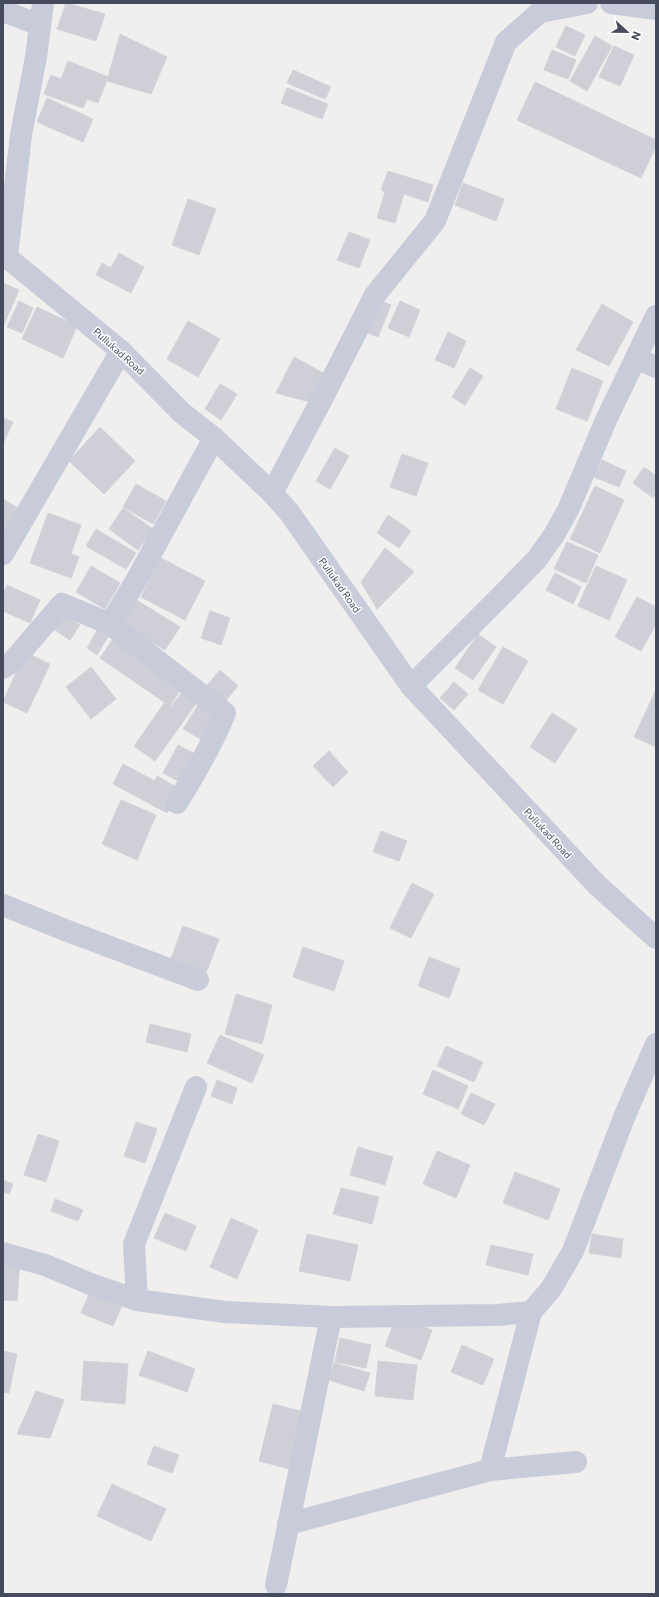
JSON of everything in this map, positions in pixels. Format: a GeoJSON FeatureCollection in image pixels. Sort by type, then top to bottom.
{"type":"FeatureCollection","features":[{"type":"Feature","properties":{"kind":"street"},"geometry":{"type":"LineString","coordinates":[[5,255],[21,135],[43,3]]}},
{"type":"Feature","properties":{"kind":"street"},"geometry":{"type":"LineString","coordinates":[[272,493],[375,294],[435,221],[506,42],[540,12],[551,6],[587,3]]}},
{"type":"Feature","properties":{"kind":"street"},"geometry":{"type":"LineString","coordinates":[[611,3],[656,9]]}},
{"type":"Feature","properties":{"kind":"street"},"geometry":{"type":"LineString","coordinates":[[3,11],[40,25]]}},
{"type":"Feature","properties":{"kind":"street","name":"Pullukad Road"},"geometry":{"type":"LineString","coordinates":[[5,255],[122,350],[182,413],[214,438],[272,493],[289,512],[411,686],[597,885],[656,938]]}},
{"type":"Feature","properties":{"kind":"street"},"geometry":{"type":"LineString","coordinates":[[411,686],[502,596],[537,559],[554,536],[568,510],[606,420],[656,316]]}},
{"type":"Feature","properties":{"kind":"street"},"geometry":{"type":"LineString","coordinates":[[3,554],[122,350]]}},
{"type":"Feature","properties":{"kind":"street"},"geometry":{"type":"LineString","coordinates":[[636,358],[656,367]]}},
{"type":"Feature","properties":{"kind":"street"},"geometry":{"type":"LineString","coordinates":[[110,624],[136,581],[214,438]]}},
{"type":"Feature","properties":{"kind":"street"},"geometry":{"type":"LineString","coordinates":[[3,668],[13,661],[62,604],[110,624],[225,714],[200,766],[177,803]]}},
{"type":"Feature","properties":{"kind":"street"},"geometry":{"type":"LineString","coordinates":[[3,905],[72,933],[198,980]]}},
{"type":"Feature","properties":{"kind":"street"},"geometry":{"type":"LineString","coordinates":[[490,1470],[531,1312],[551,1289],[573,1251],[625,1115],[656,1044]]}},
{"type":"Feature","properties":{"kind":"street"},"geometry":{"type":"LineString","coordinates":[[137,1300],[134,1244],[196,1087]]}},
{"type":"Feature","properties":{"kind":"street"},"geometry":{"type":"LineString","coordinates":[[3,1253],[45,1265],[93,1285],[137,1300],[225,1312],[331,1317],[498,1315],[531,1312]]}},
{"type":"Feature","properties":{"kind":"street"},"geometry":{"type":"LineString","coordinates":[[276,1585],[331,1317]]}},
{"type":"Feature","properties":{"kind":"street"},"geometry":{"type":"LineString","coordinates":[[288,1524],[490,1470],[576,1462]]}},
{"type":"Feature","properties":{"kind":"building"},"geometry":{"type":"Polygon","coordinates":[[[66,3],[105,14],[96,41],[57,29],[66,3]]]}},
{"type":"Feature","properties":{"kind":"building"},"geometry":{"type":"Polygon","coordinates":[[[566,26],[585,35],[575,56],[556,47],[566,26]]]}},
{"type":"Feature","properties":{"kind":"building"},"geometry":{"type":"Polygon","coordinates":[[[120,34],[167,57],[151,94],[107,81],[120,34]]]}},
{"type":"Feature","properties":{"kind":"building"},"geometry":{"type":"Polygon","coordinates":[[[595,36],[612,46],[587,91],[570,81],[595,36]]]}},
{"type":"Feature","properties":{"kind":"building"},"geometry":{"type":"Polygon","coordinates":[[[614,46],[634,55],[620,86],[599,77],[614,46]]]}},
{"type":"Feature","properties":{"kind":"building"},"geometry":{"type":"Polygon","coordinates":[[[552,50],[576,60],[568,79],[544,70],[552,50]]]}},
{"type":"Feature","properties":{"kind":"building"},"geometry":{"type":"Polygon","coordinates":[[[68,61],[108,77],[98,103],[87,99],[83,108],[44,94],[51,75],[61,79],[68,61]]]}},
{"type":"Feature","properties":{"kind":"building"},"geometry":{"type":"Polygon","coordinates":[[[293,70],[331,87],[325,99],[287,83],[293,70]]]}},
{"type":"Feature","properties":{"kind":"building"},"geometry":{"type":"Polygon","coordinates":[[[535,82],[656,140],[656,146],[641,178],[517,120],[535,82]]]}},
{"type":"Feature","properties":{"kind":"building"},"geometry":{"type":"Polygon","coordinates":[[[287,88],[328,104],[322,119],[281,103],[287,88]]]}},
{"type":"Feature","properties":{"kind":"building"},"geometry":{"type":"Polygon","coordinates":[[[47,98],[93,119],[83,142],[37,122],[47,98]]]}},
{"type":"Feature","properties":{"kind":"building"},"geometry":{"type":"Polygon","coordinates":[[[388,171],[433,185],[428,202],[404,194],[395,223],[377,218],[385,192],[381,190],[388,171]]]}},
{"type":"Feature","properties":{"kind":"building"},"geometry":{"type":"Polygon","coordinates":[[[463,183],[504,199],[496,221],[455,205],[463,183]]]}},
{"type":"Feature","properties":{"kind":"building"},"geometry":{"type":"Polygon","coordinates":[[[188,199],[216,209],[199,255],[172,245],[188,199]]]}},
{"type":"Feature","properties":{"kind":"building"},"geometry":{"type":"Polygon","coordinates":[[[349,232],[370,240],[359,268],[337,260],[349,232]]]}},
{"type":"Feature","properties":{"kind":"building"},"geometry":{"type":"Polygon","coordinates":[[[119,253],[144,267],[131,293],[96,275],[102,263],[111,268],[119,253]]]}},
{"type":"Feature","properties":{"kind":"building"},"geometry":{"type":"Polygon","coordinates":[[[3,283],[19,290],[3,327],[3,283]]]}},
{"type":"Feature","properties":{"kind":"building"},"geometry":{"type":"Polygon","coordinates":[[[376,299],[391,305],[378,337],[363,331],[376,299]]]}},
{"type":"Feature","properties":{"kind":"building"},"geometry":{"type":"Polygon","coordinates":[[[19,301],[33,308],[22,333],[7,327],[19,301]]]}},
{"type":"Feature","properties":{"kind":"building"},"geometry":{"type":"Polygon","coordinates":[[[400,301],[420,310],[409,337],[388,328],[400,301]]]}},
{"type":"Feature","properties":{"kind":"building"},"geometry":{"type":"Polygon","coordinates":[[[602,304],[633,322],[609,366],[576,350],[602,304]]]}},
{"type":"Feature","properties":{"kind":"building"},"geometry":{"type":"Polygon","coordinates":[[[37,307],[77,326],[63,358],[22,339],[37,307]]]}},
{"type":"Feature","properties":{"kind":"building"},"geometry":{"type":"Polygon","coordinates":[[[188,321],[220,339],[198,377],[167,359],[188,321]]]}},
{"type":"Feature","properties":{"kind":"building"},"geometry":{"type":"Polygon","coordinates":[[[448,332],[466,341],[454,368],[435,360],[448,332]]]}},
{"type":"Feature","properties":{"kind":"building"},"geometry":{"type":"Polygon","coordinates":[[[294,357],[325,374],[310,402],[276,393],[294,357]]]}},
{"type":"Feature","properties":{"kind":"building"},"geometry":{"type":"Polygon","coordinates":[[[470,368],[483,376],[465,405],[452,397],[470,368]]]}},
{"type":"Feature","properties":{"kind":"building"},"geometry":{"type":"Polygon","coordinates":[[[572,368],[603,381],[587,421],[556,409],[572,368]]]}},
{"type":"Feature","properties":{"kind":"building"},"geometry":{"type":"Polygon","coordinates":[[[220,384],[237,394],[221,420],[205,409],[220,384]]]}},
{"type":"Feature","properties":{"kind":"building"},"geometry":{"type":"Polygon","coordinates":[[[3,418],[13,422],[3,444],[3,418]]]}},
{"type":"Feature","properties":{"kind":"building"},"geometry":{"type":"Polygon","coordinates":[[[100,427],[135,461],[104,494],[69,461],[100,427]]]}},
{"type":"Feature","properties":{"kind":"building"},"geometry":{"type":"Polygon","coordinates":[[[335,448],[349,456],[330,489],[316,481],[335,448]]]}},
{"type":"Feature","properties":{"kind":"building"},"geometry":{"type":"Polygon","coordinates":[[[402,454],[428,463],[416,496],[390,487],[402,454]]]}},
{"type":"Feature","properties":{"kind":"building"},"geometry":{"type":"Polygon","coordinates":[[[602,460],[626,471],[619,487],[594,477],[602,460]]]}},
{"type":"Feature","properties":{"kind":"building"},"geometry":{"type":"Polygon","coordinates":[[[644,467],[656,476],[656,493],[653,498],[633,483],[644,467]]]}},
{"type":"Feature","properties":{"kind":"building"},"geometry":{"type":"Polygon","coordinates":[[[136,484],[166,501],[153,524],[123,507],[136,484]]]}},
{"type":"Feature","properties":{"kind":"building"},"geometry":{"type":"Polygon","coordinates":[[[595,486],[624,500],[600,553],[570,539],[595,486]]]}},
{"type":"Feature","properties":{"kind":"building"},"geometry":{"type":"Polygon","coordinates":[[[3,499],[19,509],[3,533],[3,499]]]}},
{"type":"Feature","properties":{"kind":"building"},"geometry":{"type":"Polygon","coordinates":[[[123,508],[153,529],[138,550],[109,529],[123,508]]]}},
{"type":"Feature","properties":{"kind":"building"},"geometry":{"type":"Polygon","coordinates":[[[48,513],[81,525],[71,554],[79,557],[71,578],[30,563],[48,513]]]}},
{"type":"Feature","properties":{"kind":"building"},"geometry":{"type":"Polygon","coordinates":[[[388,515],[411,531],[399,548],[377,533],[388,515]]]}},
{"type":"Feature","properties":{"kind":"building"},"geometry":{"type":"Polygon","coordinates":[[[96,529],[136,553],[126,569],[86,546],[96,529]]]}},
{"type":"Feature","properties":{"kind":"building"},"geometry":{"type":"Polygon","coordinates":[[[567,542],[598,555],[586,583],[554,569],[567,542]]]}},
{"type":"Feature","properties":{"kind":"building"},"geometry":{"type":"Polygon","coordinates":[[[385,548],[414,572],[377,609],[361,582],[385,548]]]}},
{"type":"Feature","properties":{"kind":"building"},"geometry":{"type":"Polygon","coordinates":[[[161,558],[205,581],[185,620],[141,597],[161,558]]]}},
{"type":"Feature","properties":{"kind":"building"},"geometry":{"type":"Polygon","coordinates":[[[91,566],[120,583],[105,609],[76,592],[91,566]]]}},
{"type":"Feature","properties":{"kind":"building"},"geometry":{"type":"Polygon","coordinates":[[[596,566],[627,580],[609,620],[578,606],[596,566]]]}},
{"type":"Feature","properties":{"kind":"building"},"geometry":{"type":"Polygon","coordinates":[[[555,573],[581,587],[573,604],[546,590],[555,573]]]}},
{"type":"Feature","properties":{"kind":"building"},"geometry":{"type":"Polygon","coordinates":[[[7,585],[40,600],[30,623],[3,611],[3,595],[7,585]]]}},
{"type":"Feature","properties":{"kind":"building"},"geometry":{"type":"Polygon","coordinates":[[[637,597],[656,607],[656,624],[641,651],[615,637],[637,597]]]}},
{"type":"Feature","properties":{"kind":"building"},"geometry":{"type":"Polygon","coordinates":[[[135,599],[180,627],[165,650],[120,622],[135,599]]]}},
{"type":"Feature","properties":{"kind":"building"},"geometry":{"type":"Polygon","coordinates":[[[210,611],[230,618],[221,645],[201,638],[210,611]]]}},
{"type":"Feature","properties":{"kind":"building"},"geometry":{"type":"Polygon","coordinates":[[[64,616],[80,625],[70,640],[55,630],[64,616]]]}},
{"type":"Feature","properties":{"kind":"building"},"geometry":{"type":"Polygon","coordinates":[[[98,629],[109,635],[97,655],[87,648],[98,629]]]}},
{"type":"Feature","properties":{"kind":"building"},"geometry":{"type":"Polygon","coordinates":[[[478,634],[496,647],[473,680],[455,668],[478,634]]]}},
{"type":"Feature","properties":{"kind":"building"},"geometry":{"type":"Polygon","coordinates":[[[113,639],[183,686],[170,706],[100,658],[113,639]]]}},
{"type":"Feature","properties":{"kind":"building"},"geometry":{"type":"Polygon","coordinates":[[[503,647],[528,661],[503,704],[478,690],[503,647]]]}},
{"type":"Feature","properties":{"kind":"building"},"geometry":{"type":"Polygon","coordinates":[[[25,652],[50,664],[27,713],[3,702],[25,652]]]}},
{"type":"Feature","properties":{"kind":"building"},"geometry":{"type":"Polygon","coordinates":[[[91,667],[116,699],[91,719],[66,687],[91,667]]]}},
{"type":"Feature","properties":{"kind":"building"},"geometry":{"type":"Polygon","coordinates":[[[220,670],[238,686],[222,705],[204,689],[220,670]]]}},
{"type":"Feature","properties":{"kind":"building"},"geometry":{"type":"Polygon","coordinates":[[[454,682],[468,694],[454,710],[440,698],[454,682]]]}},
{"type":"Feature","properties":{"kind":"building"},"geometry":{"type":"Polygon","coordinates":[[[186,687],[200,698],[155,761],[134,746],[165,702],[171,707],[186,687]]]}},
{"type":"Feature","properties":{"kind":"building"},"geometry":{"type":"Polygon","coordinates":[[[656,690],[656,747],[634,737],[656,690]]]}},
{"type":"Feature","properties":{"kind":"building"},"geometry":{"type":"Polygon","coordinates":[[[200,702],[220,713],[204,741],[183,729],[200,702]]]}},
{"type":"Feature","properties":{"kind":"building"},"geometry":{"type":"Polygon","coordinates":[[[552,713],[577,729],[555,763],[530,747],[552,713]]]}},
{"type":"Feature","properties":{"kind":"building"},"geometry":{"type":"Polygon","coordinates":[[[178,745],[197,755],[182,783],[163,773],[178,745]]]}},
{"type":"Feature","properties":{"kind":"building"},"geometry":{"type":"Polygon","coordinates":[[[329,751],[348,772],[333,787],[313,766],[329,751]]]}},
{"type":"Feature","properties":{"kind":"building"},"geometry":{"type":"Polygon","coordinates":[[[123,764],[155,781],[157,776],[180,789],[167,813],[113,784],[123,764]]]}},
{"type":"Feature","properties":{"kind":"building"},"geometry":{"type":"Polygon","coordinates":[[[121,800],[156,815],[137,860],[102,844],[121,800]]]}},
{"type":"Feature","properties":{"kind":"building"},"geometry":{"type":"Polygon","coordinates":[[[381,831],[407,841],[399,861],[373,852],[381,831]]]}},
{"type":"Feature","properties":{"kind":"building"},"geometry":{"type":"Polygon","coordinates":[[[412,883],[434,894],[411,938],[390,928],[412,883]]]}},
{"type":"Feature","properties":{"kind":"building"},"geometry":{"type":"Polygon","coordinates":[[[183,926],[219,939],[203,981],[168,967],[183,926]]]}},
{"type":"Feature","properties":{"kind":"building"},"geometry":{"type":"Polygon","coordinates":[[[303,947],[344,961],[334,991],[293,977],[303,947]]]}},
{"type":"Feature","properties":{"kind":"building"},"geometry":{"type":"Polygon","coordinates":[[[429,957],[460,969],[449,998],[418,986],[429,957]]]}},
{"type":"Feature","properties":{"kind":"building"},"geometry":{"type":"Polygon","coordinates":[[[236,994],[272,1005],[262,1044],[225,1034],[236,994]]]}},
{"type":"Feature","properties":{"kind":"building"},"geometry":{"type":"Polygon","coordinates":[[[150,1024],[191,1034],[187,1052],[146,1042],[150,1024]]]}},
{"type":"Feature","properties":{"kind":"building"},"geometry":{"type":"Polygon","coordinates":[[[220,1035],[264,1055],[252,1083],[207,1063],[220,1035]]]}},
{"type":"Feature","properties":{"kind":"building"},"geometry":{"type":"Polygon","coordinates":[[[446,1046],[483,1062],[474,1082],[437,1066],[446,1046]]]}},
{"type":"Feature","properties":{"kind":"building"},"geometry":{"type":"Polygon","coordinates":[[[433,1070],[468,1086],[458,1109],[423,1094],[433,1070]]]}},
{"type":"Feature","properties":{"kind":"building"},"geometry":{"type":"Polygon","coordinates":[[[217,1080],[237,1088],[232,1104],[211,1096],[217,1080]]]}},
{"type":"Feature","properties":{"kind":"building"},"geometry":{"type":"Polygon","coordinates":[[[471,1093],[495,1104],[484,1125],[461,1114],[471,1093]]]}},
{"type":"Feature","properties":{"kind":"building"},"geometry":{"type":"Polygon","coordinates":[[[136,1122],[157,1129],[145,1163],[124,1156],[136,1122]]]}},
{"type":"Feature","properties":{"kind":"building"},"geometry":{"type":"Polygon","coordinates":[[[38,1134],[59,1141],[46,1182],[24,1175],[38,1134]]]}},
{"type":"Feature","properties":{"kind":"building"},"geometry":{"type":"Polygon","coordinates":[[[358,1147],[393,1157],[385,1185],[350,1175],[358,1147]]]}},
{"type":"Feature","properties":{"kind":"building"},"geometry":{"type":"Polygon","coordinates":[[[437,1151],[470,1165],[456,1198],[423,1184],[437,1151]]]}},
{"type":"Feature","properties":{"kind":"building"},"geometry":{"type":"Polygon","coordinates":[[[515,1172],[560,1189],[548,1220],[503,1203],[515,1172]]]}},
{"type":"Feature","properties":{"kind":"building"},"geometry":{"type":"Polygon","coordinates":[[[3,1180],[13,1184],[9,1194],[3,1192],[3,1180]]]}},
{"type":"Feature","properties":{"kind":"building"},"geometry":{"type":"Polygon","coordinates":[[[341,1188],[379,1197],[372,1224],[333,1214],[341,1188]]]}},
{"type":"Feature","properties":{"kind":"building"},"geometry":{"type":"Polygon","coordinates":[[[55,1199],[83,1210],[78,1221],[51,1211],[55,1199]]]}},
{"type":"Feature","properties":{"kind":"building"},"geometry":{"type":"Polygon","coordinates":[[[165,1213],[196,1226],[186,1251],[154,1238],[165,1213]]]}},
{"type":"Feature","properties":{"kind":"building"},"geometry":{"type":"Polygon","coordinates":[[[231,1218],[258,1230],[237,1279],[210,1267],[231,1218]]]}},
{"type":"Feature","properties":{"kind":"building"},"geometry":{"type":"Polygon","coordinates":[[[307,1234],[358,1245],[350,1281],[299,1271],[307,1234]]]}},
{"type":"Feature","properties":{"kind":"building"},"geometry":{"type":"Polygon","coordinates":[[[592,1234],[623,1239],[621,1258],[589,1253],[592,1234]]]}},
{"type":"Feature","properties":{"kind":"building"},"geometry":{"type":"Polygon","coordinates":[[[491,1245],[533,1254],[528,1275],[486,1265],[491,1245]]]}},
{"type":"Feature","properties":{"kind":"building"},"geometry":{"type":"Polygon","coordinates":[[[3,1260],[20,1261],[17,1301],[3,1300],[3,1260]]]}},
{"type":"Feature","properties":{"kind":"building"},"geometry":{"type":"Polygon","coordinates":[[[92,1288],[124,1301],[113,1326],[81,1313],[92,1288]]]}},
{"type":"Feature","properties":{"kind":"building"},"geometry":{"type":"Polygon","coordinates":[[[396,1317],[432,1330],[421,1360],[385,1346],[396,1317]]]}},
{"type":"Feature","properties":{"kind":"building"},"geometry":{"type":"Polygon","coordinates":[[[340,1338],[371,1345],[366,1368],[335,1362],[340,1338]]]}},
{"type":"Feature","properties":{"kind":"building"},"geometry":{"type":"Polygon","coordinates":[[[462,1345],[494,1359],[483,1385],[451,1372],[462,1345]]]}},
{"type":"Feature","properties":{"kind":"building"},"geometry":{"type":"Polygon","coordinates":[[[3,1351],[17,1354],[9,1393],[3,1392],[3,1351]]]}},
{"type":"Feature","properties":{"kind":"building"},"geometry":{"type":"Polygon","coordinates":[[[148,1351],[195,1369],[187,1392],[139,1375],[148,1351]]]}},
{"type":"Feature","properties":{"kind":"building"},"geometry":{"type":"Polygon","coordinates":[[[84,1361],[128,1364],[125,1404],[81,1400],[84,1361]]]}},
{"type":"Feature","properties":{"kind":"building"},"geometry":{"type":"Polygon","coordinates":[[[378,1361],[417,1365],[413,1400],[375,1396],[378,1361]]]}},
{"type":"Feature","properties":{"kind":"building"},"geometry":{"type":"Polygon","coordinates":[[[334,1363],[370,1373],[364,1391],[329,1380],[334,1363]]]}},
{"type":"Feature","properties":{"kind":"building"},"geometry":{"type":"Polygon","coordinates":[[[36,1391],[64,1400],[50,1438],[17,1434],[36,1391]]]}},
{"type":"Feature","properties":{"kind":"building"},"geometry":{"type":"Polygon","coordinates":[[[273,1404],[304,1412],[290,1469],[259,1461],[273,1404]]]}},
{"type":"Feature","properties":{"kind":"building"},"geometry":{"type":"Polygon","coordinates":[[[154,1446],[179,1455],[172,1473],[147,1464],[154,1446]]]}},
{"type":"Feature","properties":{"kind":"building"},"geometry":{"type":"Polygon","coordinates":[[[112,1484],[166,1509],[151,1541],[97,1516],[112,1484]]]}}]}
